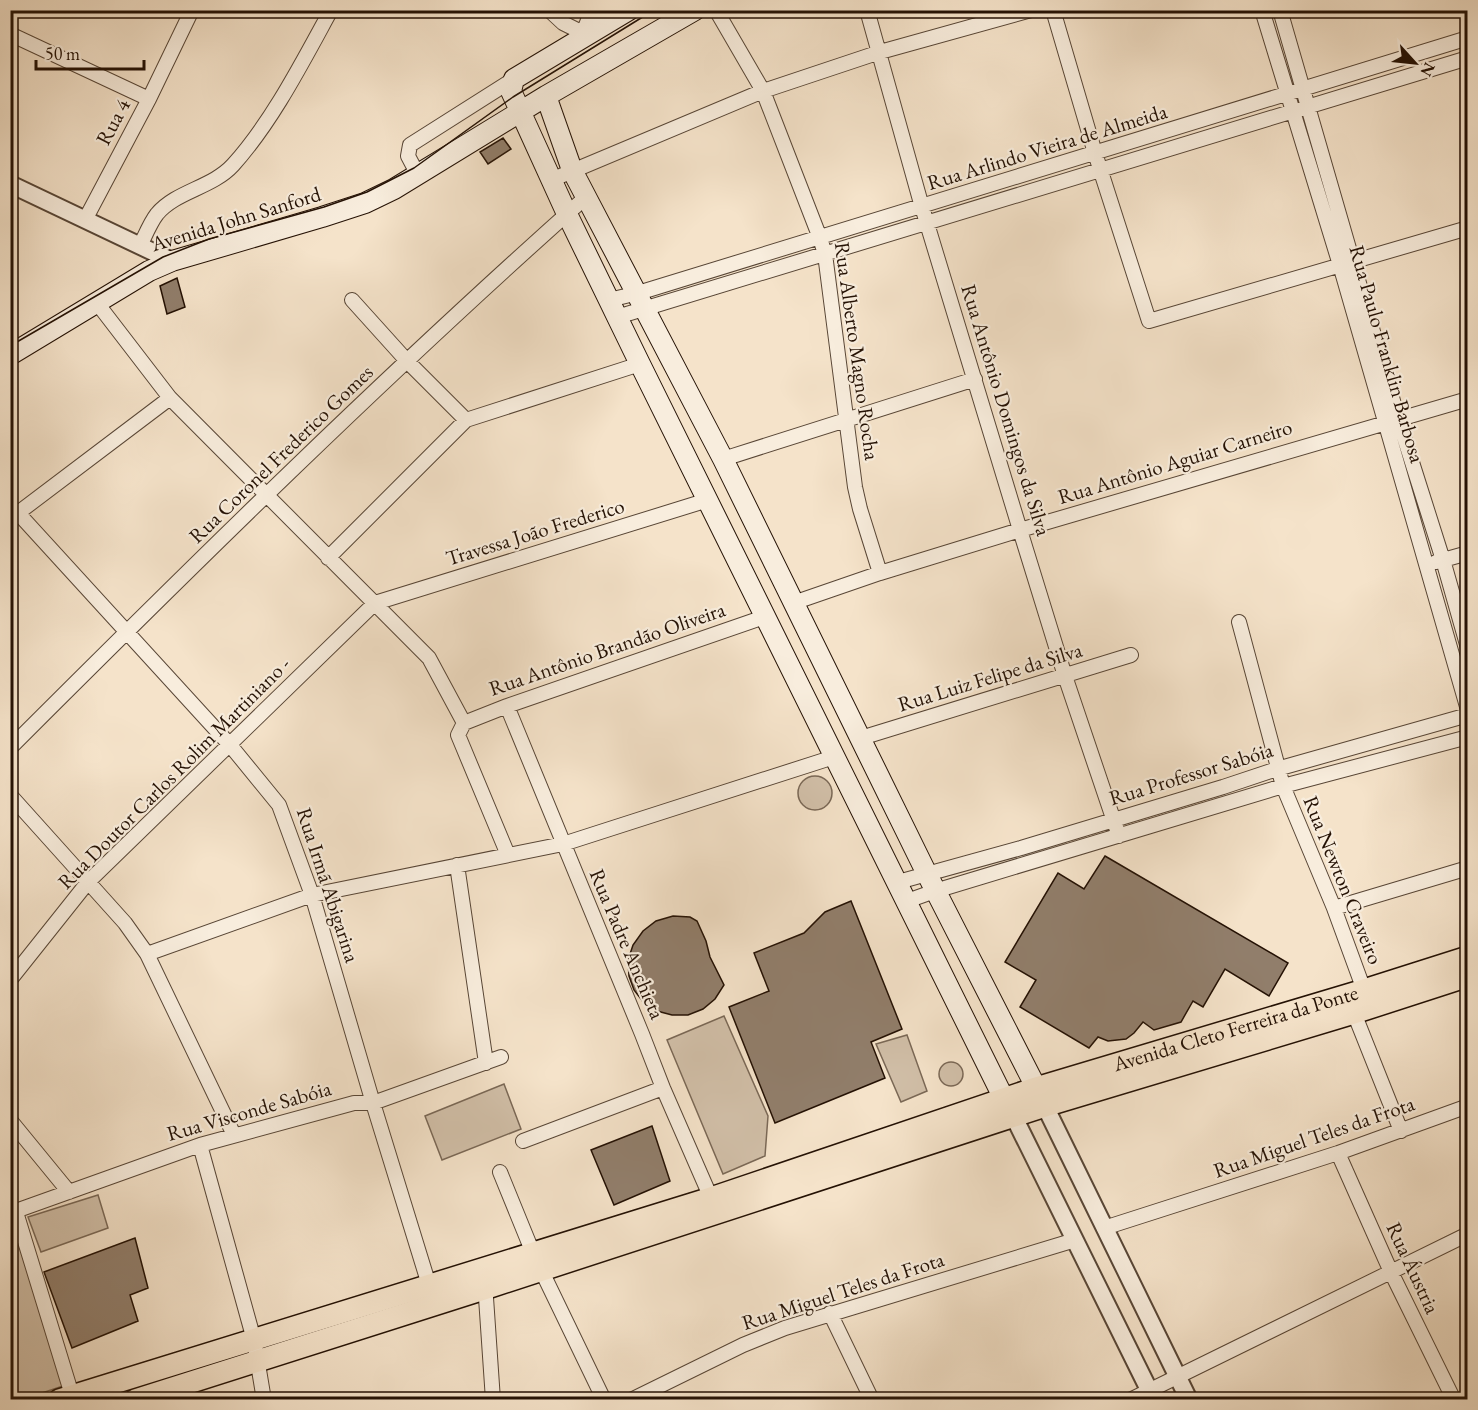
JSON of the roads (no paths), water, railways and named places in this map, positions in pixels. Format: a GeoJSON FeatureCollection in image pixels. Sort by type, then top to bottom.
{"type":"FeatureCollection","features":[{"type":"Feature","properties":{"kind":"main road"},"geometry":{"type":"LineString","coordinates":[[629,10],[514,79],[511,91],[567,214],[640,364],[1009,1108]]}},
{"type":"Feature","properties":{"kind":"main road","name":"Avenida John Sanford"},"geometry":{"type":"LineString","coordinates":[[10,354],[149,271],[172,261],[366,203],[418,175],[546,96],[695,10]]}},
{"type":"Feature","properties":{"kind":"main road"},"geometry":{"type":"LineString","coordinates":[[546,96],[572,170],[723,459],[931,882],[1041,1097]]}},
{"type":"Feature","properties":{"kind":"main road"},"geometry":{"type":"LineString","coordinates":[[788,662],[816,648]]}},
{"type":"Feature","properties":{"kind":"main road","name":"Avenida Cleto Ferreira da Ponte"},"geometry":{"type":"LineString","coordinates":[[1009,1108],[1467,957]]}},
{"type":"Feature","properties":{"kind":"main road","name":"Avenida Cleto Ferreira da Ponte"},"geometry":{"type":"LineString","coordinates":[[1041,1097],[1354,1013],[1467,976]]}},
{"type":"Feature","properties":{"kind":"main road"},"geometry":{"type":"LineString","coordinates":[[537,1261],[711,1198],[1009,1108]]}},
{"type":"Feature","properties":{"kind":"main road"},"geometry":{"type":"LineString","coordinates":[[135,1400],[258,1361],[537,1261],[1009,1108]]}},
{"type":"Feature","properties":{"kind":"main road"},"geometry":{"type":"LineString","coordinates":[[65,1397],[429,1285],[484,1279]]}},
{"type":"Feature","properties":{"kind":"street","name":"Rua 4"},"geometry":{"type":"LineString","coordinates":[[85,220],[149,99],[192,10]]}},
{"type":"Feature","properties":{"kind":"street"},"geometry":{"type":"LineString","coordinates":[[140,246],[156,215],[165,206],[218,178],[232,166],[278,103],[331,10]]}},
{"type":"Feature","properties":{"kind":"street"},"geometry":{"type":"LineString","coordinates":[[549,10],[581,37],[592,10]]}},
{"type":"Feature","properties":{"kind":"street","name":"Rua Alberto Magno Rocha"},"geometry":{"type":"LineString","coordinates":[[716,10],[763,91],[825,254],[845,421],[860,509],[880,573]]}},
{"type":"Feature","properties":{"kind":"street","name":"Rua Antônio Domingos da Silva"},"geometry":{"type":"LineString","coordinates":[[867,10],[922,207],[1020,530],[1065,676],[1119,836]]}},
{"type":"Feature","properties":{"kind":"street"},"geometry":{"type":"LineString","coordinates":[[551,180],[763,91],[880,52],[1031,10]]}},
{"type":"Feature","properties":{"kind":"street"},"geometry":{"type":"LineString","coordinates":[[1053,10],[1095,153],[1149,321],[1467,228]]}},
{"type":"Feature","properties":{"kind":"street","name":"Rua Paulo Franklin Barbosa"},"geometry":{"type":"LineString","coordinates":[[1262,10],[1287,96],[1346,263]]}},
{"type":"Feature","properties":{"kind":"street","name":"Rua Paulo Franklin Barbosa"},"geometry":{"type":"LineString","coordinates":[[1280,10],[1346,263],[1391,420],[1411,516],[1467,710]]}},
{"type":"Feature","properties":{"kind":"street"},"geometry":{"type":"LineString","coordinates":[[10,34],[149,99]]}},
{"type":"Feature","properties":{"kind":"street","name":"Rua Arlindo Vieira de Almeida"},"geometry":{"type":"LineString","coordinates":[[641,301],[820,238],[1287,96],[1467,38]]}},
{"type":"Feature","properties":{"kind":"street"},"geometry":{"type":"LineString","coordinates":[[1424,52],[1429,70]]}},
{"type":"Feature","properties":{"kind":"street","name":"Rua Arlindo Vieira de Almeida"},"geometry":{"type":"LineString","coordinates":[[641,301],[825,254],[1467,58]]}},
{"type":"Feature","properties":{"kind":"street"},"geometry":{"type":"LineString","coordinates":[[1380,65],[1385,83]]}},
{"type":"Feature","properties":{"kind":"street"},"geometry":{"type":"LineString","coordinates":[[418,175],[408,156],[410,145],[514,79]]}},
{"type":"Feature","properties":{"kind":"street"},"geometry":{"type":"LineString","coordinates":[[1186,125],[1190,142]]}},
{"type":"Feature","properties":{"kind":"street"},"geometry":{"type":"LineString","coordinates":[[12,187],[172,261]]}},
{"type":"Feature","properties":{"kind":"street","name":"Rua Coronel Frederico Gomes"},"geometry":{"type":"LineString","coordinates":[[10,748],[266,496],[408,360],[586,196]]}},
{"type":"Feature","properties":{"kind":"street"},"geometry":{"type":"LineString","coordinates":[[352,300],[466,420]]}},
{"type":"Feature","properties":{"kind":"street"},"geometry":{"type":"LineString","coordinates":[[613,308],[641,301]]}},
{"type":"Feature","properties":{"kind":"street"},"geometry":{"type":"LineString","coordinates":[[97,303],[170,398],[429,658],[464,723],[458,735],[508,855]]}},
{"type":"Feature","properties":{"kind":"street"},"geometry":{"type":"LineString","coordinates":[[328,558],[466,420],[640,364]]}},
{"type":"Feature","properties":{"kind":"street"},"geometry":{"type":"LineString","coordinates":[[723,459],[975,379]]}},
{"type":"Feature","properties":{"kind":"street"},"geometry":{"type":"LineString","coordinates":[[14,516],[170,398]]}},
{"type":"Feature","properties":{"kind":"street","name":"Rua Antônio Aguiar Carneiro"},"geometry":{"type":"LineString","coordinates":[[794,603],[880,573],[1020,530],[1467,399]]}},
{"type":"Feature","properties":{"kind":"street","name":"Rua Paulo Franklin Barbosa"},"geometry":{"type":"LineString","coordinates":[[1391,420],[1428,511],[1467,648]]}},
{"type":"Feature","properties":{"kind":"street","name":"Travessa João Frederico"},"geometry":{"type":"LineString","coordinates":[[375,603],[708,500]]}},
{"type":"Feature","properties":{"kind":"street"},"geometry":{"type":"LineString","coordinates":[[1411,516],[1428,511]]}},
{"type":"Feature","properties":{"kind":"street","name":"Rua Irmã Abigarina"},"geometry":{"type":"LineString","coordinates":[[14,516],[127,632],[230,745],[279,805],[312,895],[429,1285]]}},
{"type":"Feature","properties":{"kind":"street"},"geometry":{"type":"LineString","coordinates":[[1425,565],[1467,553]]}},
{"type":"Feature","properties":{"kind":"street","name":"Rua Doutor Carlos Rolim Martiniano -"},"geometry":{"type":"LineString","coordinates":[[10,980],[88,882],[375,603]]}},
{"type":"Feature","properties":{"kind":"street","name":"Rua Antônio Brandão Oliveira"},"geometry":{"type":"LineString","coordinates":[[464,723],[764,617]]}},
{"type":"Feature","properties":{"kind":"street"},"geometry":{"type":"LineString","coordinates":[[1239,622],[1277,769]]}},
{"type":"Feature","properties":{"kind":"street","name":"Rua Luiz Felipe da Silva"},"geometry":{"type":"LineString","coordinates":[[861,738],[1131,655]]}},
{"type":"Feature","properties":{"kind":"street","name":"Rua Padre Anchieta"},"geometry":{"type":"LineString","coordinates":[[507,706],[663,1088],[711,1198]]}},
{"type":"Feature","properties":{"kind":"street","name":"Rua Professor Sabóia"},"geometry":{"type":"LineString","coordinates":[[931,882],[1021,848],[1114,819],[1277,769],[1467,715]]}},
{"type":"Feature","properties":{"kind":"street","name":"Rua Professor Sabóia"},"geometry":{"type":"LineString","coordinates":[[931,882],[1119,836],[1282,786],[1467,737]]}},
{"type":"Feature","properties":{"kind":"street"},"geometry":{"type":"LineString","coordinates":[[147,954],[312,895],[563,844],[834,757]]}},
{"type":"Feature","properties":{"kind":"street","name":"Rua Newton Craveiro"},"geometry":{"type":"LineString","coordinates":[[1277,769],[1282,786],[1334,908],[1364,990]]}},
{"type":"Feature","properties":{"kind":"street"},"geometry":{"type":"LineString","coordinates":[[1223,787],[1227,803]]}},
{"type":"Feature","properties":{"kind":"street"},"geometry":{"type":"LineString","coordinates":[[10,795],[125,923],[147,954],[234,1135]]}},
{"type":"Feature","properties":{"kind":"street"},"geometry":{"type":"LineString","coordinates":[[458,865],[486,1064]]}},
{"type":"Feature","properties":{"kind":"street"},"geometry":{"type":"LineString","coordinates":[[1334,908],[1467,868]]}},
{"type":"Feature","properties":{"kind":"street"},"geometry":{"type":"LineString","coordinates":[[898,882],[931,882]]}},
{"type":"Feature","properties":{"kind":"street"},"geometry":{"type":"LineString","coordinates":[[907,901],[931,882]]}},
{"type":"Feature","properties":{"kind":"street"},"geometry":{"type":"LineString","coordinates":[[1354,1013],[1401,1131]]}},
{"type":"Feature","properties":{"kind":"street","name":"Rua Visconde Sabóia"},"geometry":{"type":"LineString","coordinates":[[13,1212],[200,1145],[354,1103],[373,1103],[501,1057]]}},
{"type":"Feature","properties":{"kind":"street"},"geometry":{"type":"LineString","coordinates":[[523,1141],[663,1088]]}},
{"type":"Feature","properties":{"kind":"street"},"geometry":{"type":"LineString","coordinates":[[1041,1097],[1189,1400]]}},
{"type":"Feature","properties":{"kind":"street","name":"Rua Miguel Teles da Frota"},"geometry":{"type":"LineString","coordinates":[[1104,1228],[1338,1153],[1467,1106]]}},
{"type":"Feature","properties":{"kind":"street"},"geometry":{"type":"LineString","coordinates":[[1009,1108],[1151,1395]]}},
{"type":"Feature","properties":{"kind":"street"},"geometry":{"type":"LineString","coordinates":[[10,1120],[69,1192]]}},
{"type":"Feature","properties":{"kind":"street"},"geometry":{"type":"LineString","coordinates":[[200,1145],[254,1340],[264,1400]]}},
{"type":"Feature","properties":{"kind":"street","name":"Rua Áustria"},"geometry":{"type":"LineString","coordinates":[[1338,1153],[1391,1272],[1454,1400]]}},
{"type":"Feature","properties":{"kind":"street"},"geometry":{"type":"LineString","coordinates":[[500,1172],[537,1261],[603,1400]]}},
{"type":"Feature","properties":{"kind":"street"},"geometry":{"type":"LineString","coordinates":[[13,1212],[65,1397]]}},
{"type":"Feature","properties":{"kind":"street"},"geometry":{"type":"LineString","coordinates":[[1130,1400],[1151,1395],[1177,1376],[1467,1234]]}},
{"type":"Feature","properties":{"kind":"street","name":"Rua Miguel Teles da Frota"},"geometry":{"type":"LineString","coordinates":[[631,1400],[743,1345],[785,1328],[1075,1240]]}},
{"type":"Feature","properties":{"kind":"street"},"geometry":{"type":"LineString","coordinates":[[484,1279],[493,1400]]}},
{"type":"Feature","properties":{"kind":"street"},"geometry":{"type":"LineString","coordinates":[[830,1313],[872,1400]]}},
{"type":"Feature","properties":{"kind":"tram line"},"geometry":{"type":"LineString","coordinates":[[10,346],[163,257],[209,239],[324,207],[367,192],[414,168],[513,97],[654,10]]}}]}
